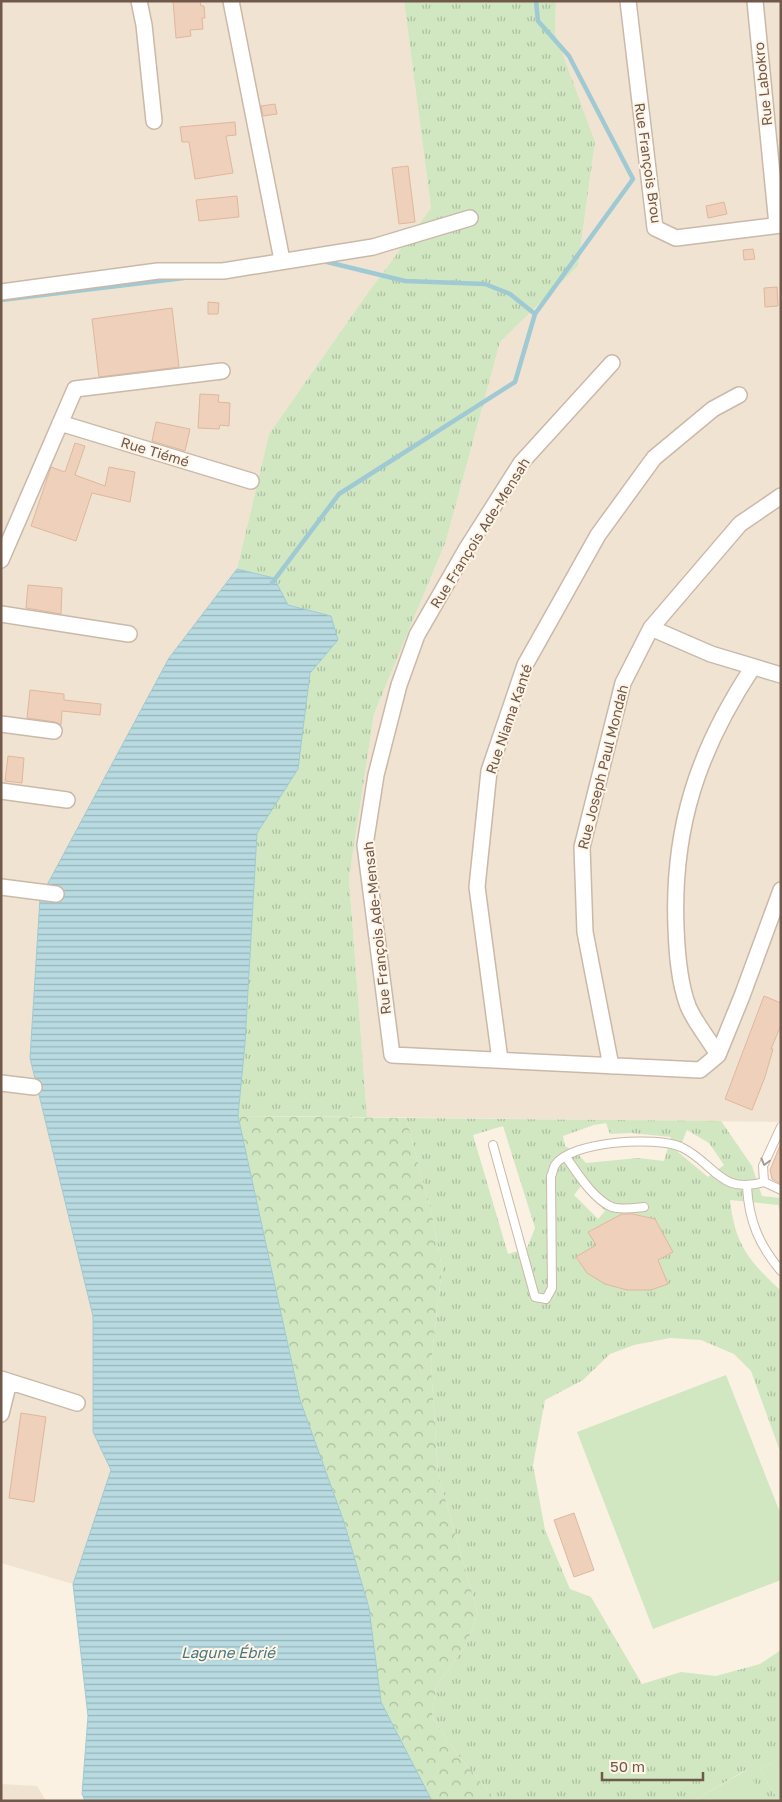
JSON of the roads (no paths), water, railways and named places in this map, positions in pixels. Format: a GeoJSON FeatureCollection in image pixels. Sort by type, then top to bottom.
{"type":"FeatureCollection","features":[{"type":"Feature","properties":{"kind":"street"},"geometry":{"type":"LineString","coordinates":[[139,1],[144,25],[154,121]]}},
{"type":"Feature","properties":{"kind":"street"},"geometry":{"type":"LineString","coordinates":[[231,1],[282,260]]}},
{"type":"Feature","properties":{"kind":"street","name":"Rue François Brou"},"geometry":{"type":"LineString","coordinates":[[628,1],[655,228],[676,238],[779,225]]}},
{"type":"Feature","properties":{"kind":"street","name":"Rue Labokro"},"geometry":{"type":"LineString","coordinates":[[755,1],[779,225]]}},
{"type":"Feature","properties":{"kind":"street"},"geometry":{"type":"LineString","coordinates":[[1,292],[158,271],[223,271],[282,260],[373,247],[470,218]]}},
{"type":"Feature","properties":{"kind":"street","name":"Rue François Ade-Mensah"},"geometry":{"type":"LineString","coordinates":[[612,363],[521,463],[421,627],[399,685],[376,775],[365,845],[392,1055],[700,1070],[718,1054],[742,996],[781,890]]}},
{"type":"Feature","properties":{"kind":"street"},"geometry":{"type":"LineString","coordinates":[[1,560],[74,389],[222,372]]}},
{"type":"Feature","properties":{"kind":"street","name":"Rue Niama Kanté"},"geometry":{"type":"LineString","coordinates":[[500,1060],[477,887],[489,771],[525,665],[598,536],[654,458],[713,409],[739,395]]}},
{"type":"Feature","properties":{"kind":"street","name":"Rue Tiémé"},"geometry":{"type":"LineString","coordinates":[[60,423],[251,481]]}},
{"type":"Feature","properties":{"kind":"street","name":"Rue Joseph Paul Mondah"},"geometry":{"type":"LineString","coordinates":[[611,1066],[584,932],[582,847],[623,683],[651,628],[740,524],[781,496]]}},
{"type":"Feature","properties":{"kind":"street"},"geometry":{"type":"LineString","coordinates":[[1,614],[129,634]]}},
{"type":"Feature","properties":{"kind":"street"},"geometry":{"type":"LineString","coordinates":[[651,628],[711,654],[752,668],[781,675]]}},
{"type":"Feature","properties":{"kind":"street"},"geometry":{"type":"LineString","coordinates":[[718,1054],[688,1007],[677,958],[675,906],[679,852],[686,810],[695,779],[729,702],[752,668]]}},
{"type":"Feature","properties":{"kind":"street"},"geometry":{"type":"LineString","coordinates":[[1,724],[54,731]]}},
{"type":"Feature","properties":{"kind":"street"},"geometry":{"type":"LineString","coordinates":[[1,791],[67,800]]}},
{"type":"Feature","properties":{"kind":"street"},"geometry":{"type":"LineString","coordinates":[[1,886],[56,894]]}},
{"type":"Feature","properties":{"kind":"street"},"geometry":{"type":"LineString","coordinates":[[1,1083],[34,1087]]}},
{"type":"Feature","properties":{"kind":"street"},"geometry":{"type":"LineString","coordinates":[[1,1414],[5,1380],[77,1403]]}},
{"type":"Feature","properties":{"kind":"lane"},"geometry":{"type":"LineString","coordinates":[[764,1182],[763,1166],[781,1127]]}},
{"type":"Feature","properties":{"kind":"lane"},"geometry":{"type":"LineString","coordinates":[[493,1145],[535,1297],[546,1299],[552,1288],[551,1176],[556,1165],[566,1157],[594,1146],[618,1142],[662,1142],[680,1147],[701,1161],[723,1180],[747,1187],[764,1182],[781,1190]]}},
{"type":"Feature","properties":{"kind":"lane"},"geometry":{"type":"LineString","coordinates":[[566,1157],[580,1177],[601,1200],[613,1208],[644,1207]]}},
{"type":"Feature","properties":{"kind":"lane"},"geometry":{"type":"LineString","coordinates":[[747,1187],[750,1216],[757,1237],[781,1271]]}},
{"type":"Feature","properties":{"kind":"water","name":"Lagune Ébrié"},"geometry":{"type":"Polygon","coordinates":[[[237,569],[274,578],[288,605],[331,616],[338,640],[310,673],[298,769],[257,833],[245,1043],[238,1116],[300,1400],[344,1522],[369,1608],[381,1702],[432,1801],[85,1801],[82,1794],[88,1716],[73,1584],[111,1470],[93,1432],[93,1316],[30,1058],[40,898],[169,658],[237,569]]]}},
{"type":"Feature","properties":{"kind":"waterway"},"geometry":{"type":"LineString","coordinates":[[272,583],[339,494],[515,382],[535,314],[633,179],[569,56],[538,21],[536,1]]}},
{"type":"Feature","properties":{"kind":"waterway"},"geometry":{"type":"LineString","coordinates":[[323,261],[405,281],[485,284],[510,294],[535,314]]}},
{"type":"Feature","properties":{"kind":"waterway"},"geometry":{"type":"LineString","coordinates":[[1,300],[184,278]]}}]}
